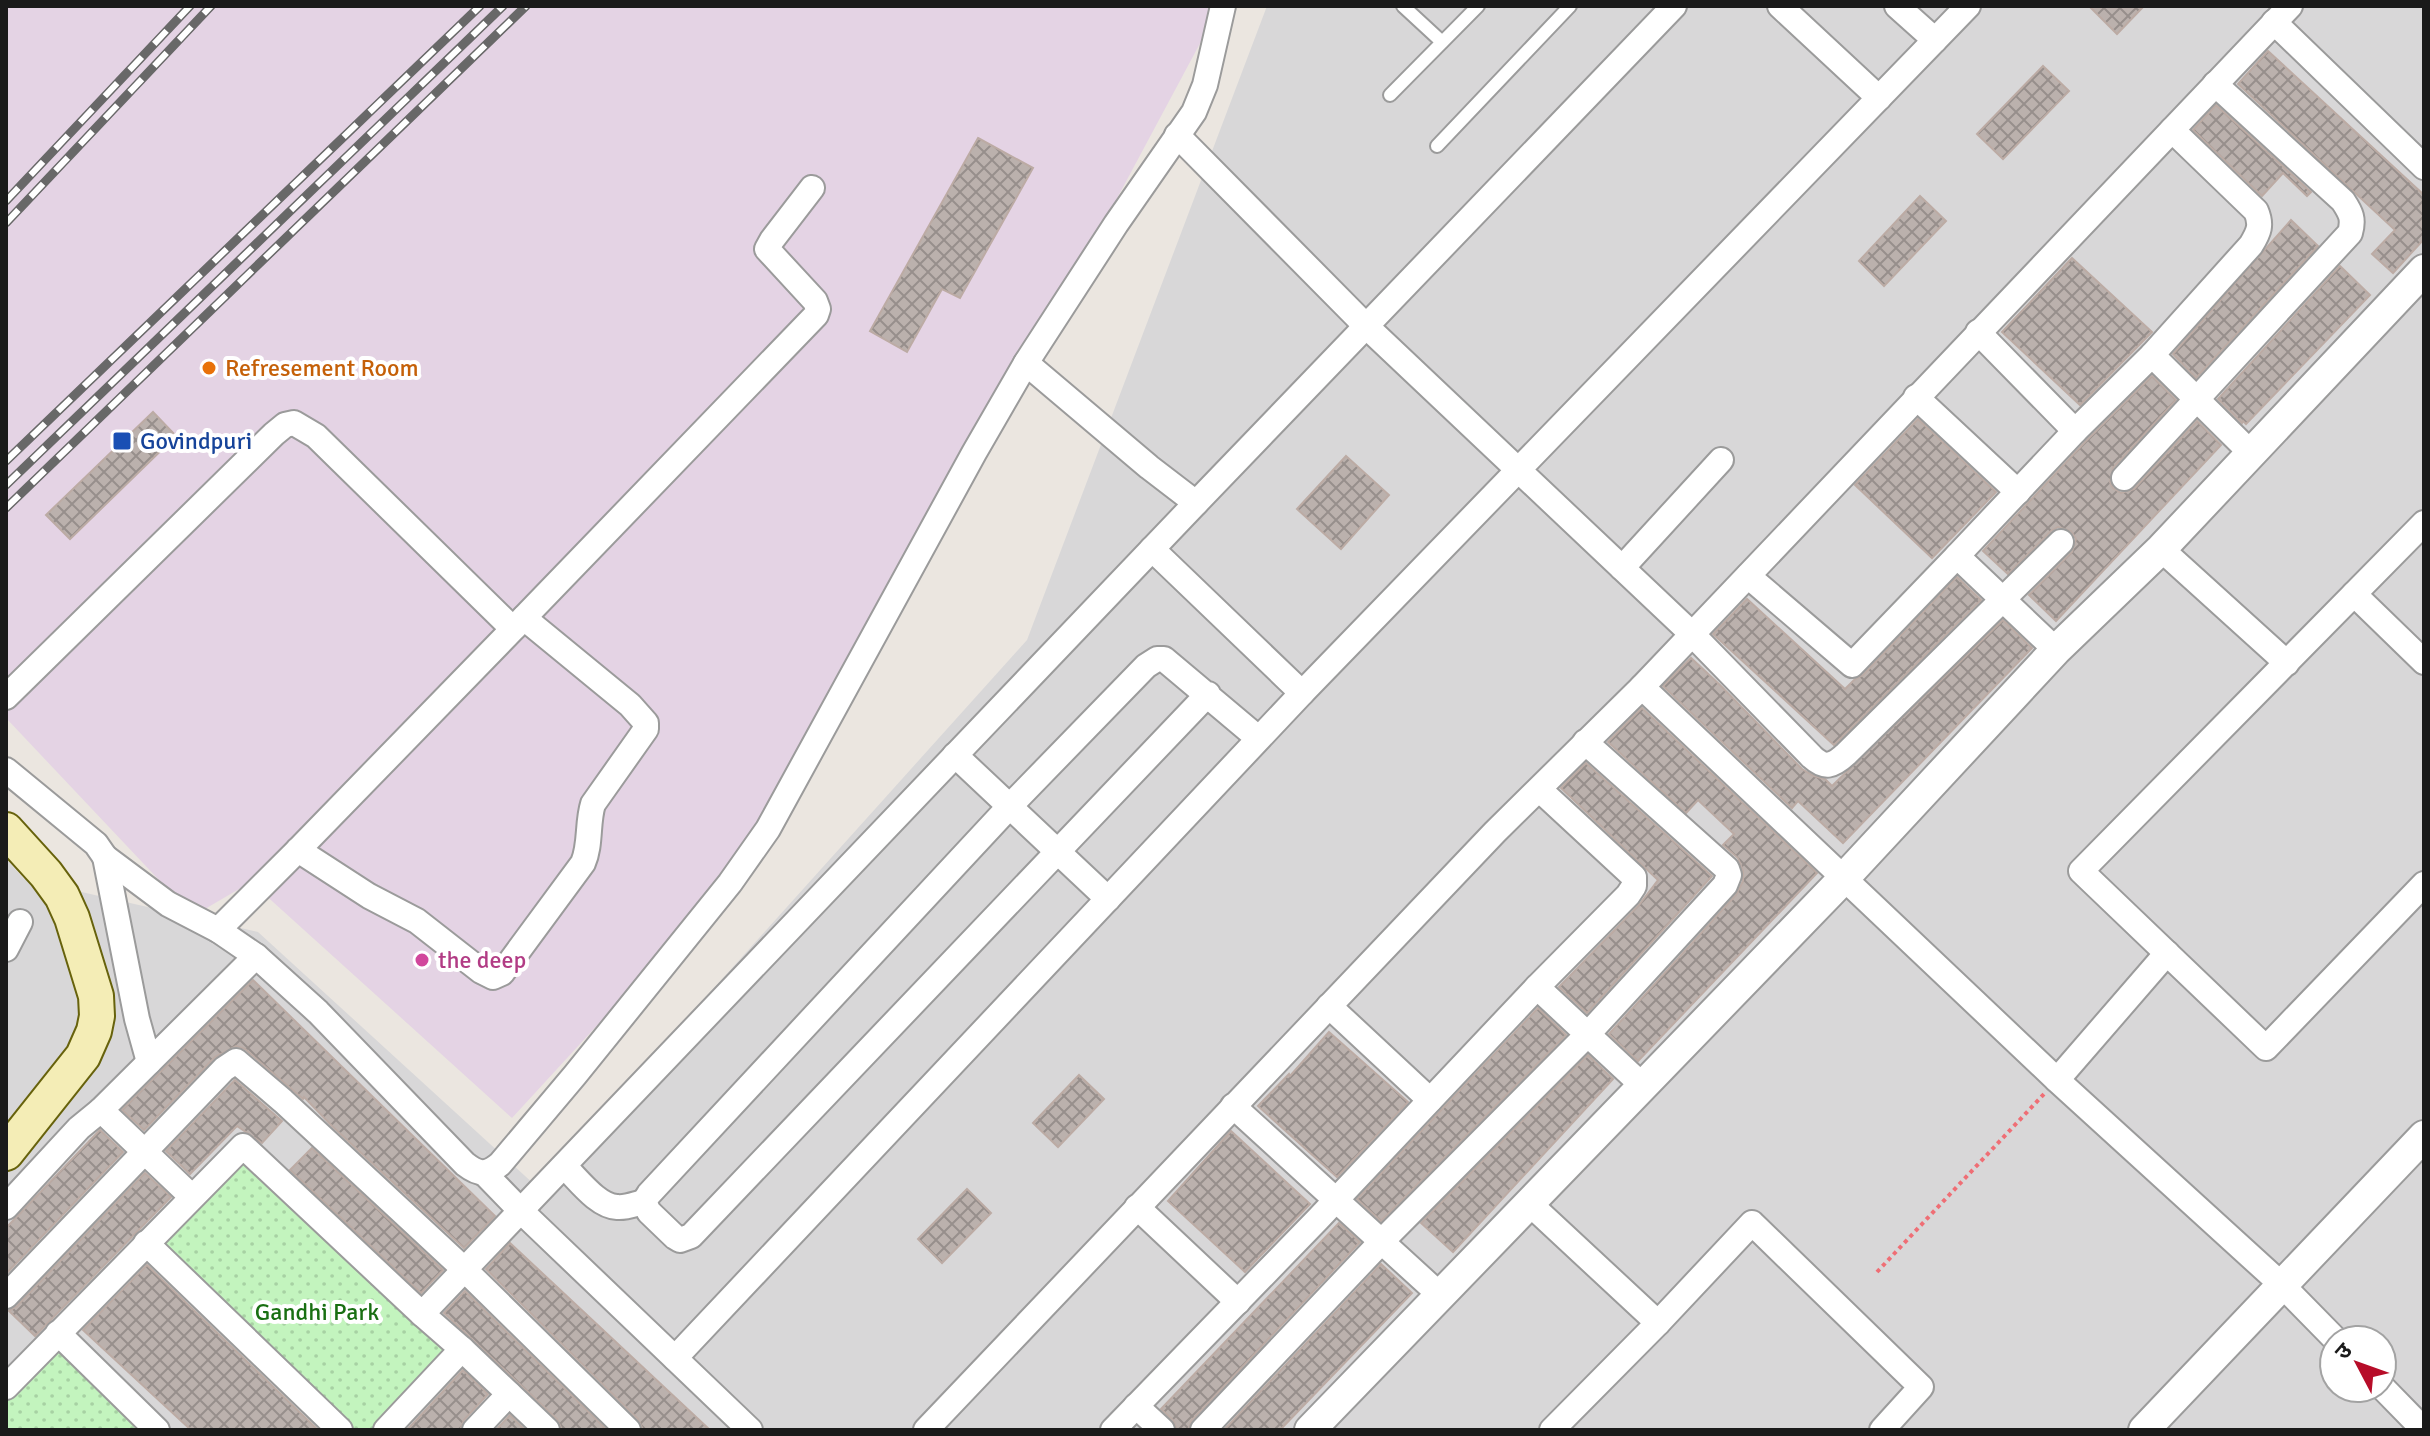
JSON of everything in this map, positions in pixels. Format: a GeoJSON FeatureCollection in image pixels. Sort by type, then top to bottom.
{"type":"FeatureCollection","features":[{"type":"Feature","properties":{"kind":"main road"},"geometry":{"type":"LineString","coordinates":[[6,1153],[83,1056],[97,1016],[96,996],[62,896],[46,874],[8,835]]}},
{"type":"Feature","properties":{"kind":"street"},"geometry":{"type":"LineString","coordinates":[[485,1174],[500,1164],[575,1075],[768,829],[1026,363],[1194,112],[1205,85],[1223,6]]}},
{"type":"Feature","properties":{"kind":"street"},"geometry":{"type":"LineString","coordinates":[[422,1314],[1674,6]]}},
{"type":"Feature","properties":{"kind":"street"},"geometry":{"type":"LineString","coordinates":[[1780,6],[1879,98]]}},
{"type":"Feature","properties":{"kind":"street"},"geometry":{"type":"LineString","coordinates":[[1897,6],[1935,40]]}},
{"type":"Feature","properties":{"kind":"street"},"geometry":{"type":"LineString","coordinates":[[675,1358],[1258,738],[1968,6]]}},
{"type":"Feature","properties":{"kind":"street"},"geometry":{"type":"LineString","coordinates":[[931,1428],[1233,1106],[1495,832],[1642,687],[2282,14],[2424,167]]}},
{"type":"Feature","properties":{"kind":"street"},"geometry":{"type":"LineString","coordinates":[[2124,478],[2350,233],[2353,224],[2353,217],[2343,201],[2215,84]]}},
{"type":"Feature","properties":{"kind":"street"},"geometry":{"type":"LineString","coordinates":[[1748,576],[1852,665],[2075,431],[2152,355],[2251,245],[2259,232],[2260,220],[2256,211],[2172,130]]}},
{"type":"Feature","properties":{"kind":"street"},"geometry":{"type":"LineString","coordinates":[[1177,135],[1366,326],[1692,634],[1817,762],[1829,766],[1846,754],[2061,542]]}},
{"type":"Feature","properties":{"kind":"street"},"geometry":{"type":"LineString","coordinates":[[218,930],[816,315],[818,309],[815,301],[767,249],[812,188]]}},
{"type":"Feature","properties":{"kind":"street"},"geometry":{"type":"LineString","coordinates":[[1310,1430],[1845,877],[2056,650],[2161,549],[2424,270]]}},
{"type":"Feature","properties":{"kind":"street"},"geometry":{"type":"LineString","coordinates":[[1978,332],[2075,431]]}},
{"type":"Feature","properties":{"kind":"street"},"geometry":{"type":"LineString","coordinates":[[2152,355],[2250,452]]}},
{"type":"Feature","properties":{"kind":"street"},"geometry":{"type":"LineString","coordinates":[[1026,363],[1196,503]]}},
{"type":"Feature","properties":{"kind":"street"},"geometry":{"type":"LineString","coordinates":[[1916,397],[2018,492]]}},
{"type":"Feature","properties":{"kind":"street"},"geometry":{"type":"LineString","coordinates":[[6,697],[274,434],[285,425],[294,423],[316,436],[519,623],[630,705],[646,723],[646,729],[593,804],[583,863],[502,973],[493,977],[417,921],[369,896],[298,850]]}},
{"type":"Feature","properties":{"kind":"street"},"geometry":{"type":"LineString","coordinates":[[1622,568],[1721,460]]}},
{"type":"Feature","properties":{"kind":"street"},"geometry":{"type":"LineString","coordinates":[[2424,523],[2081,871],[2266,1048],[2424,884]]}},
{"type":"Feature","properties":{"kind":"street"},"geometry":{"type":"LineString","coordinates":[[1152,549],[1302,693]]}},
{"type":"Feature","properties":{"kind":"street"},"geometry":{"type":"LineString","coordinates":[[2161,549],[2287,663]]}},
{"type":"Feature","properties":{"kind":"street"},"geometry":{"type":"LineString","coordinates":[[1957,556],[2056,650]]}},
{"type":"Feature","properties":{"kind":"street"},"geometry":{"type":"LineString","coordinates":[[2354,594],[2424,662]]}},
{"type":"Feature","properties":{"kind":"street"},"geometry":{"type":"LineString","coordinates":[[564,1166],[610,1206],[624,1207],[644,1202],[1009,807],[1151,661],[1164,659],[1258,738]]}},
{"type":"Feature","properties":{"kind":"street"},"geometry":{"type":"LineString","coordinates":[[1642,687],[2320,1324]]}},
{"type":"Feature","properties":{"kind":"street"},"geometry":{"type":"LineString","coordinates":[[644,1202],[649,1212],[675,1237],[680,1240],[691,1236],[1208,694]]}},
{"type":"Feature","properties":{"kind":"street"},"geometry":{"type":"LineString","coordinates":[[1203,1430],[1382,1241],[1588,1034],[1719,893],[1729,875],[1727,869],[1585,742]]}},
{"type":"Feature","properties":{"kind":"street"},"geometry":{"type":"LineString","coordinates":[[955,755],[1108,899]]}},
{"type":"Feature","properties":{"kind":"street"},"geometry":{"type":"LineString","coordinates":[[6,770],[96,844],[105,857],[168,904],[218,930],[256,956],[318,1012],[465,1164],[485,1174],[750,1430]]}},
{"type":"Feature","properties":{"kind":"street"},"geometry":{"type":"LineString","coordinates":[[1113,1430],[1628,895],[1634,886],[1634,877],[1540,790]]}},
{"type":"Feature","properties":{"kind":"street"},"geometry":{"type":"LineString","coordinates":[[105,857],[137,1019],[149,1062]]}},
{"type":"Feature","properties":{"kind":"street"},"geometry":{"type":"LineString","coordinates":[[6,949],[20,922]]}},
{"type":"Feature","properties":{"kind":"street"},"geometry":{"type":"LineString","coordinates":[[2057,1080],[2167,953]]}},
{"type":"Feature","properties":{"kind":"street"},"geometry":{"type":"LineString","coordinates":[[6,1207],[79,1128],[101,1110],[256,956]]}},
{"type":"Feature","properties":{"kind":"street"},"geometry":{"type":"LineString","coordinates":[[1537,987],[1643,1086]]}},
{"type":"Feature","properties":{"kind":"street"},"geometry":{"type":"LineString","coordinates":[[1329,1006],[1430,1100]]}},
{"type":"Feature","properties":{"kind":"street"},"geometry":{"type":"LineString","coordinates":[[6,1296],[224,1069],[236,1061],[465,1270],[628,1430]]}},
{"type":"Feature","properties":{"kind":"street"},"geometry":{"type":"LineString","coordinates":[[1233,1106],[1440,1295]]}},
{"type":"Feature","properties":{"kind":"street"},"geometry":{"type":"LineString","coordinates":[[101,1110],[191,1196]]}},
{"type":"Feature","properties":{"kind":"street"},"geometry":{"type":"LineString","coordinates":[[2144,1430],[2424,1136]]}},
{"type":"Feature","properties":{"kind":"street"},"geometry":{"type":"LineString","coordinates":[[7,1385],[243,1146],[547,1430]]}},
{"type":"Feature","properties":{"kind":"street"},"geometry":{"type":"LineString","coordinates":[[1530,1204],[1658,1323]]}},
{"type":"Feature","properties":{"kind":"street"},"geometry":{"type":"LineString","coordinates":[[1137,1207],[1238,1302]]}},
{"type":"Feature","properties":{"kind":"street"},"geometry":{"type":"LineString","coordinates":[[1565,1425],[1752,1223],[1921,1387],[1882,1430]]}},
{"type":"Feature","properties":{"kind":"street"},"geometry":{"type":"LineString","coordinates":[[146,1243],[340,1430]]}},
{"type":"Feature","properties":{"kind":"street"},"geometry":{"type":"LineString","coordinates":[[58,1333],[157,1430]]}},
{"type":"Feature","properties":{"kind":"street"},"geometry":{"type":"LineString","coordinates":[[386,1430],[462,1349]]}},
{"type":"Feature","properties":{"kind":"street"},"geometry":{"type":"LineString","coordinates":[[475,1430],[509,1394]]}},
{"type":"Feature","properties":{"kind":"street"},"geometry":{"type":"LineString","coordinates":[[2398,1403],[2424,1430]]}},
{"type":"Feature","properties":{"kind":"street"},"geometry":{"type":"LineString","coordinates":[[1136,1406],[1162,1430]]}},
{"type":"Feature","properties":{"kind":"lane"},"geometry":{"type":"LineString","coordinates":[[1403,6],[1442,42]]}},
{"type":"Feature","properties":{"kind":"lane"},"geometry":{"type":"LineString","coordinates":[[1390,95],[1478,6]]}},
{"type":"Feature","properties":{"kind":"lane"},"geometry":{"type":"LineString","coordinates":[[1437,146],[1570,6]]}},
{"type":"Feature","properties":{"kind":"path"},"geometry":{"type":"LineString","coordinates":[[1877,1272],[2057,1080]]}},
{"type":"Feature","properties":{"kind":"shaded area"},"geometry":{"type":"Polygon","coordinates":[[[6,6],[1220,6],[782,824],[512,1118],[251,882],[193,916],[6,718],[6,6]]]}},
{"type":"Feature","properties":{"kind":"shaded area"},"geometry":{"type":"Polygon","coordinates":[[[1267,6],[2424,6],[2424,1430],[6,1430],[6,859],[24,879],[258,932],[536,1186],[1027,640],[1267,6]]]}},
{"type":"Feature","properties":{"kind":"green space","name":"Gandhi Park"},"geometry":{"type":"Polygon","coordinates":[[[243,1156],[448,1352],[376,1430],[350,1430],[156,1245],[243,1156]]]}},
{"type":"Feature","properties":{"kind":"green space"},"geometry":{"type":"Polygon","coordinates":[[[57,1344],[145,1430],[6,1430],[6,1396],[57,1344]]]}},
{"type":"Feature","properties":{"kind":"building"},"geometry":{"type":"Polygon","coordinates":[[[2089,6],[2144,6],[2117,34],[2089,6]]]}},
{"type":"Feature","properties":{"kind":"building"},"geometry":{"type":"Polygon","coordinates":[[[2268,51],[2424,195],[2424,239],[2393,273],[2372,254],[2395,230],[2238,84],[2268,51]]]}},
{"type":"Feature","properties":{"kind":"building"},"geometry":{"type":"Polygon","coordinates":[[[2043,66],[2069,91],[2003,159],[1977,134],[2043,66]]]}},
{"type":"Feature","properties":{"kind":"building"},"geometry":{"type":"Polygon","coordinates":[[[2216,105],[2311,192],[2307,196],[2283,173],[2262,196],[2193,130],[2216,105]]]}},
{"type":"Feature","properties":{"kind":"building"},"geometry":{"type":"Polygon","coordinates":[[[978,138],[1033,168],[960,298],[942,289],[907,352],[870,331],[978,138]]]}},
{"type":"Feature","properties":{"kind":"building"},"geometry":{"type":"Polygon","coordinates":[[[1920,196],[1946,221],[1884,286],[1859,261],[1920,196]]]}},
{"type":"Feature","properties":{"kind":"building"},"geometry":{"type":"Polygon","coordinates":[[[2291,220],[2318,246],[2196,378],[2173,354],[2291,220]]]}},
{"type":"Feature","properties":{"kind":"building"},"geometry":{"type":"Polygon","coordinates":[[[2072,258],[2152,332],[2080,405],[2002,332],[2072,258]]]}},
{"type":"Feature","properties":{"kind":"building"},"geometry":{"type":"Polygon","coordinates":[[[2340,266],[2370,295],[2246,424],[2242,423],[2218,399],[2340,266]]]}},
{"type":"Feature","properties":{"kind":"building"},"geometry":{"type":"Polygon","coordinates":[[[2152,376],[2176,400],[2113,468],[2110,482],[2113,488],[2121,493],[2134,489],[2197,421],[2221,445],[2056,621],[2029,595],[2072,552],[2076,539],[2071,531],[2058,527],[2051,531],[2008,574],[1983,551],[2152,376]]]}},
{"type":"Feature","properties":{"kind":"building"},"geometry":{"type":"Polygon","coordinates":[[[153,412],[176,436],[70,539],[46,515],[153,412]]]}},
{"type":"Feature","properties":{"kind":"building"},"geometry":{"type":"Polygon","coordinates":[[[1918,419],[1996,492],[1932,558],[1855,485],[1918,419]]]}},
{"type":"Feature","properties":{"kind":"building"},"geometry":{"type":"Polygon","coordinates":[[[1346,456],[1389,495],[1341,549],[1297,509],[1346,456]]]}},
{"type":"Feature","properties":{"kind":"building"},"geometry":{"type":"Polygon","coordinates":[[[1957,577],[1981,600],[1834,745],[1713,634],[1747,599],[1845,689],[1863,675],[1957,577]]]}},
{"type":"Feature","properties":{"kind":"building"},"geometry":{"type":"Polygon","coordinates":[[[2003,620],[2032,648],[1843,843],[1798,801],[1792,808],[1663,686],[1691,658],[1802,769],[1825,779],[1832,786],[2003,620]]]}},
{"type":"Feature","properties":{"kind":"building"},"geometry":{"type":"Polygon","coordinates":[[[1642,708],[1817,873],[1638,1061],[1609,1034],[1736,895],[1743,881],[1738,858],[1723,845],[1734,834],[1698,800],[1686,813],[1608,742],[1642,708]]]}},
{"type":"Feature","properties":{"kind":"building"},"geometry":{"type":"Polygon","coordinates":[[[1586,763],[1712,876],[1587,1013],[1559,987],[1639,905],[1658,880],[1561,788],[1586,763]]]}},
{"type":"Feature","properties":{"kind":"building"},"geometry":{"type":"Polygon","coordinates":[[[253,980],[495,1216],[464,1248],[304,1097],[245,1049],[236,1046],[215,1057],[144,1130],[122,1110],[253,980]]]}},
{"type":"Feature","properties":{"kind":"building"},"geometry":{"type":"Polygon","coordinates":[[[1538,1008],[1566,1035],[1381,1221],[1357,1199],[1538,1008]]]}},
{"type":"Feature","properties":{"kind":"building"},"geometry":{"type":"Polygon","coordinates":[[[1329,1032],[1408,1102],[1337,1177],[1258,1106],[1329,1032]]]}},
{"type":"Feature","properties":{"kind":"building"},"geometry":{"type":"Polygon","coordinates":[[[1588,1055],[1613,1079],[1453,1252],[1421,1223],[1588,1055]]]}},
{"type":"Feature","properties":{"kind":"building"},"geometry":{"type":"Polygon","coordinates":[[[1079,1075],[1104,1099],[1058,1147],[1033,1123],[1079,1075]]]}},
{"type":"Feature","properties":{"kind":"building"},"geometry":{"type":"Polygon","coordinates":[[[235,1080],[282,1121],[262,1143],[237,1126],[190,1174],[166,1151],[235,1080]]]}},
{"type":"Feature","properties":{"kind":"building"},"geometry":{"type":"Polygon","coordinates":[[[100,1130],[123,1152],[6,1274],[6,1228],[100,1130]]]}},
{"type":"Feature","properties":{"kind":"building"},"geometry":{"type":"Polygon","coordinates":[[[1231,1131],[1310,1204],[1245,1272],[1168,1201],[1231,1131]]]}},
{"type":"Feature","properties":{"kind":"building"},"geometry":{"type":"Polygon","coordinates":[[[312,1148],[443,1270],[421,1293],[290,1170],[312,1148]]]}},
{"type":"Feature","properties":{"kind":"building"},"geometry":{"type":"Polygon","coordinates":[[[145,1173],[171,1197],[35,1336],[9,1311],[145,1173]]]}},
{"type":"Feature","properties":{"kind":"building"},"geometry":{"type":"Polygon","coordinates":[[[967,1189],[991,1213],[942,1263],[918,1239],[967,1189]]]}},
{"type":"Feature","properties":{"kind":"building"},"geometry":{"type":"Polygon","coordinates":[[[1339,1223],[1360,1242],[1192,1420],[1188,1430],[1177,1430],[1173,1420],[1161,1409],[1339,1223]]]}},
{"type":"Feature","properties":{"kind":"building"},"geometry":{"type":"Polygon","coordinates":[[[510,1243],[710,1430],[643,1430],[638,1419],[486,1269],[510,1243]]]}},
{"type":"Feature","properties":{"kind":"building"},"geometry":{"type":"Polygon","coordinates":[[[1381,1264],[1412,1293],[1280,1430],[1224,1430],[1381,1264]]]}},
{"type":"Feature","properties":{"kind":"building"},"geometry":{"type":"Polygon","coordinates":[[[147,1265],[318,1430],[191,1430],[83,1330],[147,1265]]]}},
{"type":"Feature","properties":{"kind":"building"},"geometry":{"type":"Polygon","coordinates":[[[465,1291],[607,1430],[562,1430],[557,1419],[444,1313],[465,1291]]]}},
{"type":"Feature","properties":{"kind":"building"},"geometry":{"type":"Polygon","coordinates":[[[463,1370],[488,1394],[464,1420],[460,1430],[407,1430],[463,1370]]]}},
{"type":"Feature","properties":{"kind":"building"},"geometry":{"type":"Polygon","coordinates":[[[510,1415],[525,1430],[496,1430],[510,1415]]]}},
{"type":"Feature","properties":{"kind":"railway"},"geometry":{"type":"LineString","coordinates":[[6,201],[190,6]]}},
{"type":"Feature","properties":{"kind":"railway"},"geometry":{"type":"LineString","coordinates":[[6,223],[211,6]]}},
{"type":"Feature","properties":{"kind":"railway"},"geometry":{"type":"LineString","coordinates":[[6,461],[480,6]]}},
{"type":"Feature","properties":{"kind":"railway"},"geometry":{"type":"LineString","coordinates":[[6,485],[503,6]]}},
{"type":"Feature","properties":{"kind":"railway"},"geometry":{"type":"LineString","coordinates":[[6,508],[526,6]]}},
{"type":"Feature","properties":{"kind":"place","name":"Refresement Room"},"geometry":{"type":"Point","coordinates":[209,368]}},
{"type":"Feature","properties":{"kind":"place","name":"Govindpuri"},"geometry":{"type":"Point","coordinates":[122,441]}},
{"type":"Feature","properties":{"kind":"place","name":"the deep"},"geometry":{"type":"Point","coordinates":[422,960]}}]}
